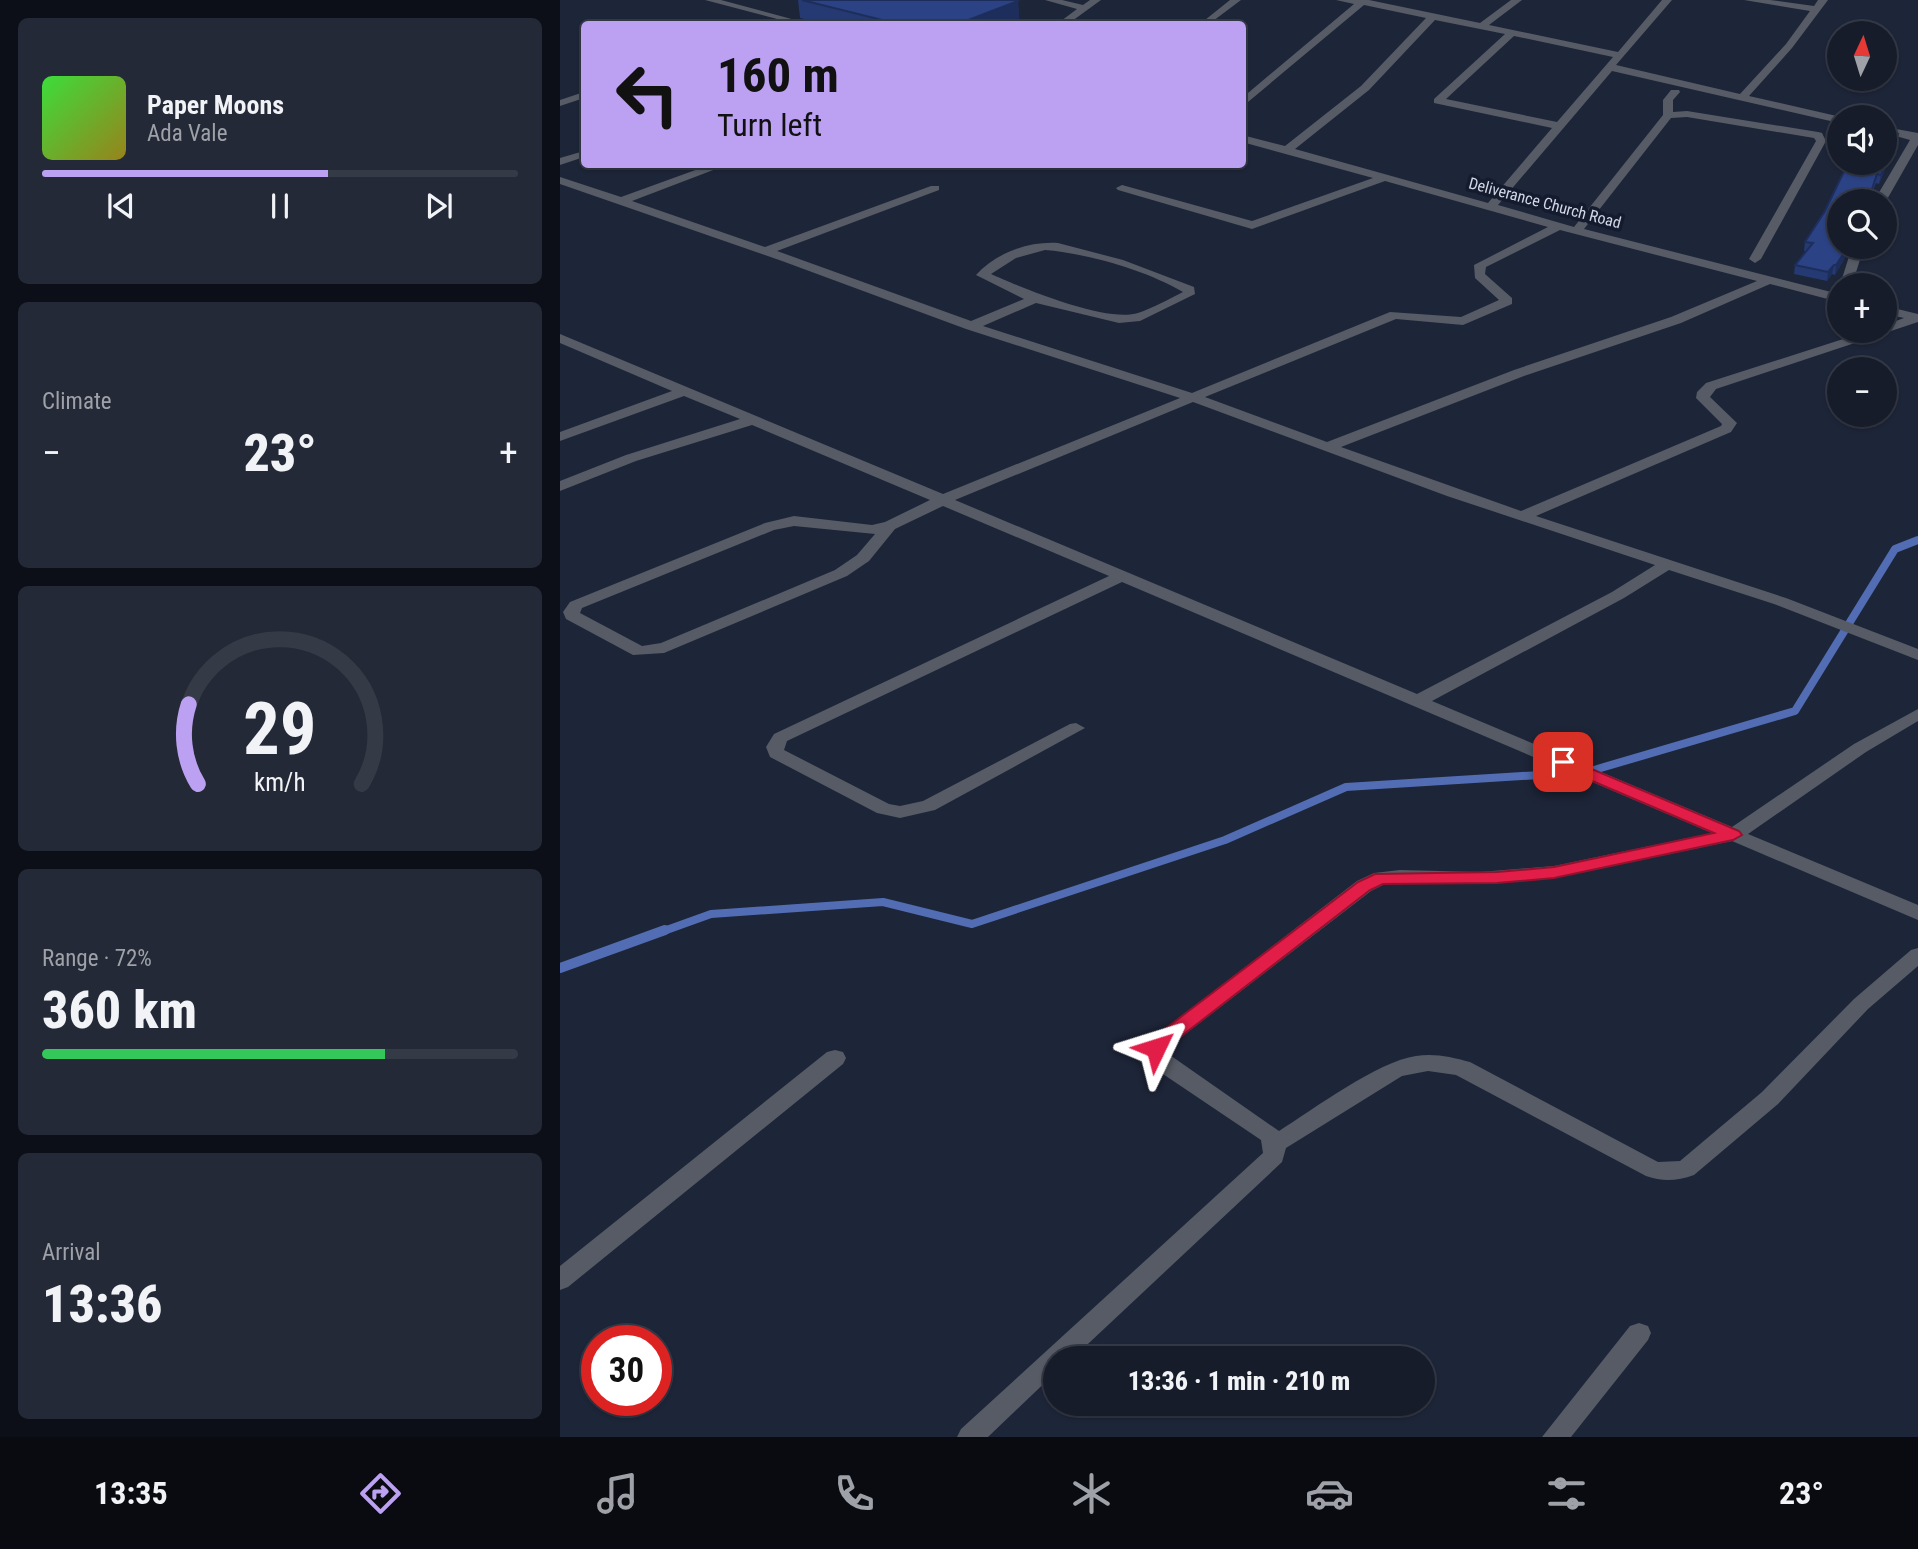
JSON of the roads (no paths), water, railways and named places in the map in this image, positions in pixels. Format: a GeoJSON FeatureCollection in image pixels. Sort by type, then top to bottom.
{"type":"FeatureCollection","features":[{"type":"Feature","properties":{"kind":"street"},"geometry":{"type":"LineString","coordinates":[[710,0],[791,21]]}},
{"type":"Feature","properties":{"kind":"street"},"geometry":{"type":"LineString","coordinates":[[1050,0],[1084,8]]}},
{"type":"Feature","properties":{"kind":"street"},"geometry":{"type":"LineString","coordinates":[[1066,21],[1096,0]]}},
{"type":"Feature","properties":{"kind":"street"},"geometry":{"type":"LineString","coordinates":[[1208,21],[1236,0]]}},
{"type":"Feature","properties":{"kind":"street"},"geometry":{"type":"LineString","coordinates":[[1341,0],[1363,1],[1620,55]]}},
{"type":"Feature","properties":{"kind":"street"},"geometry":{"type":"LineString","coordinates":[[1482,26],[1517,0]]}},
{"type":"Feature","properties":{"kind":"street"},"geometry":{"type":"LineString","coordinates":[[1492,206],[1667,0]]}},
{"type":"Feature","properties":{"kind":"street"},"geometry":{"type":"LineString","coordinates":[[1749,0],[1820,4]]}},
{"type":"Feature","properties":{"kind":"street"},"geometry":{"type":"LineString","coordinates":[[1246,101],[1363,1]]}},
{"type":"Feature","properties":{"kind":"street"},"geometry":{"type":"LineString","coordinates":[[1742,97],[1788,46],[1820,4]]}},
{"type":"Feature","properties":{"kind":"street"},"geometry":{"type":"LineString","coordinates":[[774,21],[808,9]]}},
{"type":"Feature","properties":{"kind":"street"},"geometry":{"type":"LineString","coordinates":[[1287,150],[1365,88],[1432,17]]}},
{"type":"Feature","properties":{"kind":"street"},"geometry":{"type":"LineString","coordinates":[[1512,33],[1438,101],[1558,126]]}},
{"type":"Feature","properties":{"kind":"street"},"geometry":{"type":"LineString","coordinates":[[1610,67],[1827,117]]}},
{"type":"Feature","properties":{"kind":"street"},"geometry":{"type":"LineString","coordinates":[[1577,231],[1668,115],[1668,100],[1675,92]]}},
{"type":"Feature","properties":{"kind":"street"},"geometry":{"type":"LineString","coordinates":[[560,103],[581,96]]}},
{"type":"Feature","properties":{"kind":"street"},"geometry":{"type":"LineString","coordinates":[[1668,115],[1701,116],[1811,133],[1821,138],[1755,259]]}},
{"type":"Feature","properties":{"kind":"street"},"geometry":{"type":"LineString","coordinates":[[1887,189],[1918,137],[1897,133]]}},
{"type":"Feature","properties":{"kind":"street","name":"Deliverance Church Road"},"geometry":{"type":"LineString","coordinates":[[1246,139],[1577,231],[1827,295]]}},
{"type":"Feature","properties":{"kind":"street"},"geometry":{"type":"LineString","coordinates":[[560,162],[581,155]]}},
{"type":"Feature","properties":{"kind":"street"},"geometry":{"type":"LineString","coordinates":[[619,202],[713,168]]}},
{"type":"Feature","properties":{"kind":"street"},"geometry":{"type":"LineString","coordinates":[[1122,188],[1252,225],[1387,177]]}},
{"type":"Feature","properties":{"kind":"street"},"geometry":{"type":"LineString","coordinates":[[560,180],[971,326],[1194,398],[1522,516],[1780,601],[1918,655]]}},
{"type":"Feature","properties":{"kind":"street"},"geometry":{"type":"LineString","coordinates":[[765,251],[935,188]]}},
{"type":"Feature","properties":{"kind":"street"},"geometry":{"type":"LineString","coordinates":[[890,526],[863,558],[841,573],[663,648],[639,651],[572,616],[571,612],[576,605],[771,526],[794,521],[860,530],[890,526],[942,500],[1395,315],[1463,321],[1486,312],[1508,301],[1479,275],[1480,265],[1559,226]]}},
{"type":"Feature","properties":{"kind":"street"},"geometry":{"type":"LineString","coordinates":[[971,326],[1035,299],[1106,318],[1130,319],[1189,294],[1190,290],[1080,251],[1045,246],[995,264],[982,275],[1035,299]]}},
{"type":"Feature","properties":{"kind":"street"},"geometry":{"type":"LineString","coordinates":[[1328,447],[1519,373],[1676,320],[1769,280]]}},
{"type":"Feature","properties":{"kind":"street"},"geometry":{"type":"LineString","coordinates":[[1897,313],[1918,318]]}},
{"type":"Feature","properties":{"kind":"street"},"geometry":{"type":"LineString","coordinates":[[1897,325],[1918,318]]}},
{"type":"Feature","properties":{"kind":"street"},"geometry":{"type":"LineString","coordinates":[[560,338],[1918,913]]}},
{"type":"Feature","properties":{"kind":"street"},"geometry":{"type":"LineString","coordinates":[[1522,516],[1726,429],[1730,423],[1703,398],[1704,392],[1710,386],[1843,343]]}},
{"type":"Feature","properties":{"kind":"street"},"geometry":{"type":"LineString","coordinates":[[560,437],[684,391]]}},
{"type":"Feature","properties":{"kind":"street"},"geometry":{"type":"LineString","coordinates":[[560,487],[640,455],[753,420]]}},
{"type":"Feature","properties":{"kind":"street"},"geometry":{"type":"LineString","coordinates":[[1418,701],[1618,594],[1666,565]]}},
{"type":"Feature","properties":{"kind":"street"},"geometry":{"type":"LineString","coordinates":[[1076,728],[928,806],[900,812],[884,809],[792,763],[776,753],[775,747],[780,738],[1122,576]]}},
{"type":"Feature","properties":{"kind":"street"},"geometry":{"type":"LineString","coordinates":[[1068,1346],[1274,1156],[1275,1144],[1269,1134],[1162,1062],[1156,1048],[1364,886],[1381,878],[1399,876],[1480,878],[1554,872],[1733,835],[1860,748],[1918,714]]}},
{"type":"Feature","properties":{"kind":"street"},"geometry":{"type":"LineString","coordinates":[[1275,1144],[1394,1070],[1410,1063],[1432,1060],[1462,1068],[1654,1170],[1670,1172],[1686,1169],[1770,1098],[1861,1004],[1918,955]]}},
{"type":"Feature","properties":{"kind":"street"},"geometry":{"type":"LineString","coordinates":[[560,1280],[835,1058]]}},
{"type":"Feature","properties":{"kind":"street"},"geometry":{"type":"LineString","coordinates":[[1555,1437],[1639,1334]]}},
{"type":"Feature","properties":{"kind":"street"},"geometry":{"type":"LineString","coordinates":[[970,1437],[1043,1369]]}},
{"type":"Feature","properties":{"kind":"waterway"},"geometry":{"type":"LineString","coordinates":[[661,932],[711,914],[883,902],[972,924],[1225,840],[1346,787],[1587,772],[1795,711],[1895,549],[1918,540]]}},
{"type":"Feature","properties":{"kind":"waterway"},"geometry":{"type":"LineString","coordinates":[[560,968],[665,930]]}}]}
